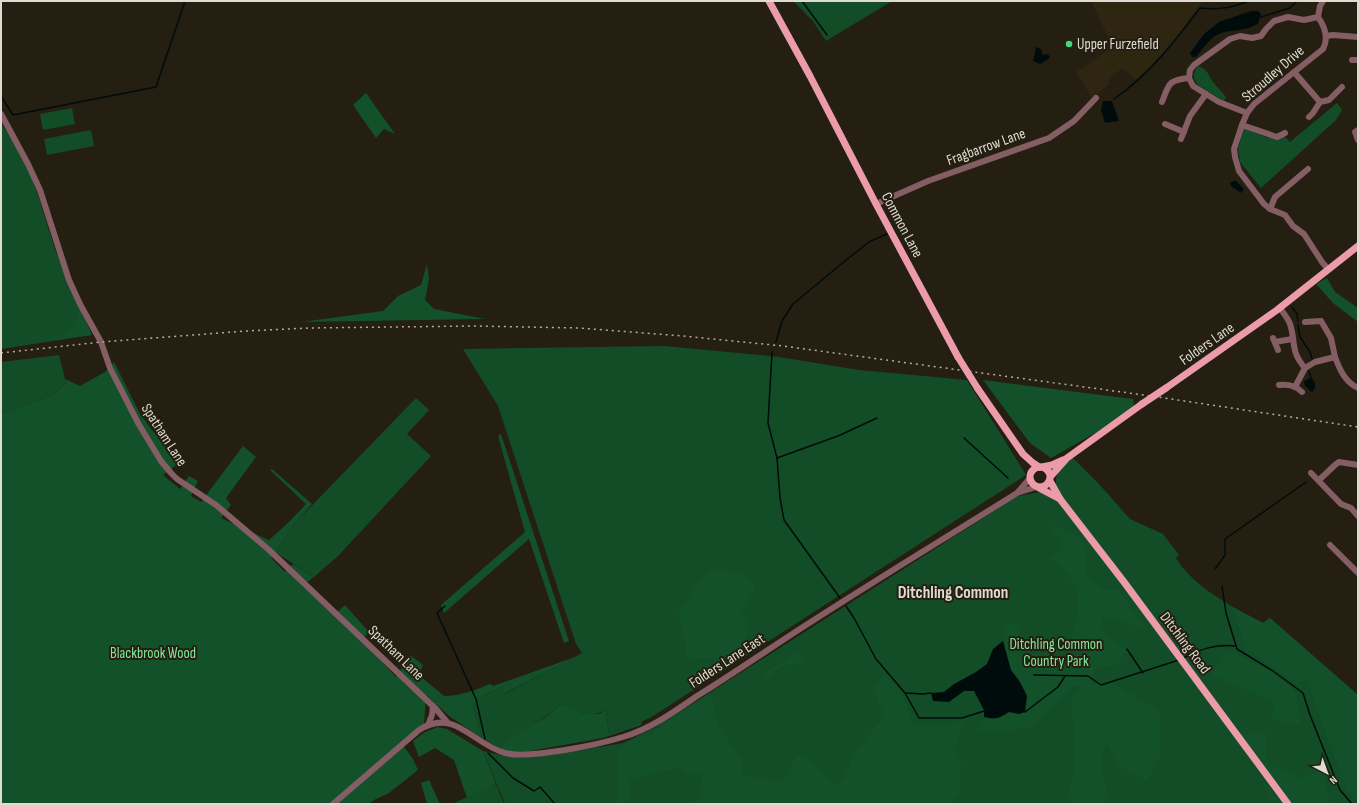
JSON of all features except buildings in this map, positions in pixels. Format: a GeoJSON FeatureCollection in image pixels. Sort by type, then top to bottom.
{"type":"FeatureCollection","features":[{"type":"Feature","properties":{"kind":"main road","name":"Common Lane"},"geometry":{"type":"LineString","coordinates":[[768,1],[810,76],[876,204],[958,357],[1023,454],[1030,476]]}},
{"type":"Feature","properties":{"kind":"main road","name":"Folders Lane"},"geometry":{"type":"LineString","coordinates":[[1041,467],[1052,465],[1067,458],[1280,308],[1358,246]]}},
{"type":"Feature","properties":{"kind":"main road","name":"Common Lane"},"geometry":{"type":"LineString","coordinates":[[1023,454],[1033,463],[1041,467]]}},
{"type":"Feature","properties":{"kind":"main road","name":"Folders Lane"},"geometry":{"type":"LineString","coordinates":[[1050,478],[1067,458]]}},
{"type":"Feature","properties":{"kind":"main road"},"geometry":{"type":"LineString","coordinates":[[1041,467],[1048,470],[1050,478],[1047,486],[1038,487],[1032,483],[1030,476],[1034,469],[1041,467]]}},
{"type":"Feature","properties":{"kind":"main road","name":"Ditchling Road"},"geometry":{"type":"LineString","coordinates":[[1050,478],[1060,499],[1124,582],[1288,804]]}},
{"type":"Feature","properties":{"kind":"main road","name":"Ditchling Road"},"geometry":{"type":"LineString","coordinates":[[1038,487],[1060,499]]}},
{"type":"Feature","properties":{"kind":"street"},"geometry":{"type":"LineString","coordinates":[[1323,1],[1320,6],[1318,17],[1323,24],[1327,36],[1358,37]]}},
{"type":"Feature","properties":{"kind":"street"},"geometry":{"type":"LineString","coordinates":[[1247,114],[1219,102],[1193,86],[1189,78],[1190,70],[1194,65],[1230,39],[1240,36],[1252,38],[1261,36],[1274,22],[1288,17],[1304,20],[1318,17]]}},
{"type":"Feature","properties":{"kind":"street","name":"Stroudley Drive"},"geometry":{"type":"LineString","coordinates":[[1327,36],[1323,49],[1254,104],[1242,125],[1234,149],[1239,171],[1264,204],[1270,209],[1285,215],[1293,226],[1304,234],[1328,269]]}},
{"type":"Feature","properties":{"kind":"street"},"geometry":{"type":"LineString","coordinates":[[1294,72],[1320,102]]}},
{"type":"Feature","properties":{"kind":"street"},"geometry":{"type":"LineString","coordinates":[[1162,102],[1169,85],[1176,80],[1189,78]]}},
{"type":"Feature","properties":{"kind":"street"},"geometry":{"type":"LineString","coordinates":[[1309,117],[1314,113],[1320,102],[1329,100],[1342,88]]}},
{"type":"Feature","properties":{"kind":"street"},"geometry":{"type":"LineString","coordinates":[[1181,139],[1190,116],[1206,94]]}},
{"type":"Feature","properties":{"kind":"street","name":"Fragbarrow Lane"},"geometry":{"type":"LineString","coordinates":[[876,204],[928,181],[1049,138],[1074,121],[1096,98]]}},
{"type":"Feature","properties":{"kind":"street","name":"Spatham Lane"},"geometry":{"type":"LineString","coordinates":[[1,114],[40,190],[69,280],[80,304],[101,342],[110,368],[138,423],[161,461],[177,479],[216,505],[268,549],[433,706],[447,722]]}},
{"type":"Feature","properties":{"kind":"street"},"geometry":{"type":"LineString","coordinates":[[1166,124],[1184,132]]}},
{"type":"Feature","properties":{"kind":"street"},"geometry":{"type":"LineString","coordinates":[[1242,125],[1277,137],[1285,133]]}},
{"type":"Feature","properties":{"kind":"street"},"geometry":{"type":"LineString","coordinates":[[1358,130],[1356,132],[1358,140]]}},
{"type":"Feature","properties":{"kind":"street"},"geometry":{"type":"LineString","coordinates":[[1270,209],[1275,197],[1308,170]]}},
{"type":"Feature","properties":{"kind":"street"},"geometry":{"type":"LineString","coordinates":[[1280,308],[1289,322],[1296,355],[1305,368]]}},
{"type":"Feature","properties":{"kind":"street"},"geometry":{"type":"LineString","coordinates":[[1305,322],[1321,321],[1331,338],[1335,357],[1344,377],[1349,383],[1358,388]]}},
{"type":"Feature","properties":{"kind":"street"},"geometry":{"type":"LineString","coordinates":[[1278,350],[1274,340],[1292,339]]}},
{"type":"Feature","properties":{"kind":"street"},"geometry":{"type":"LineString","coordinates":[[1296,387],[1305,368],[1314,362],[1335,357]]}},
{"type":"Feature","properties":{"kind":"street"},"geometry":{"type":"LineString","coordinates":[[1279,385],[1296,387],[1302,392]]}},
{"type":"Feature","properties":{"kind":"street"},"geometry":{"type":"LineString","coordinates":[[1319,480],[1339,462],[1358,465]]}},
{"type":"Feature","properties":{"kind":"street"},"geometry":{"type":"LineString","coordinates":[[1311,473],[1341,504],[1351,508],[1358,516]]}},
{"type":"Feature","properties":{"kind":"street","name":"Folders Lane East"},"geometry":{"type":"LineString","coordinates":[[1017,493],[1030,476]]}},
{"type":"Feature","properties":{"kind":"street","name":"Folders Lane East"},"geometry":{"type":"LineString","coordinates":[[447,722],[499,751],[515,754],[557,751],[611,740],[632,734],[669,715],[802,628],[1017,493],[1038,487]]}},
{"type":"Feature","properties":{"kind":"street"},"geometry":{"type":"LineString","coordinates":[[1330,545],[1358,573]]}},
{"type":"Feature","properties":{"kind":"street"},"geometry":{"type":"LineString","coordinates":[[428,725],[432,715],[433,706]]}},
{"type":"Feature","properties":{"kind":"street"},"geometry":{"type":"LineString","coordinates":[[333,804],[419,730],[437,722],[447,722]]}},
{"type":"Feature","properties":{"kind":"shaded area"},"geometry":{"type":"Polygon","coordinates":[[[1091,1],[1200,1],[1201,3],[1174,41],[1136,80],[1122,68],[1108,80],[1110,83],[1092,98],[1076,72],[1113,47],[1091,1]]]}},
{"type":"Feature","properties":{"kind":"shaded area"},"geometry":{"type":"Polygon","coordinates":[[[1251,11],[1258,11],[1261,14],[1258,24],[1248,28],[1221,33],[1213,37],[1196,57],[1192,57],[1190,53],[1204,34],[1219,22],[1251,11]]]}},
{"type":"Feature","properties":{"kind":"shaded area"},"geometry":{"type":"Polygon","coordinates":[[[1036,47],[1041,49],[1042,55],[1048,54],[1050,57],[1040,64],[1033,61],[1036,47]]]}},
{"type":"Feature","properties":{"kind":"shaded area"},"geometry":{"type":"Polygon","coordinates":[[[1103,101],[1112,101],[1119,121],[1105,123],[1101,110],[1103,101]]]}},
{"type":"Feature","properties":{"kind":"shaded area"},"geometry":{"type":"Polygon","coordinates":[[[1236,181],[1244,189],[1241,193],[1231,186],[1230,183],[1236,181]]]}},
{"type":"Feature","properties":{"kind":"shaded area"},"geometry":{"type":"Polygon","coordinates":[[[1311,378],[1315,385],[1312,392],[1305,386],[1304,381],[1311,378]]]}},
{"type":"Feature","properties":{"kind":"shaded area"},"geometry":{"type":"Polygon","coordinates":[[[1003,641],[1011,670],[1020,682],[1027,696],[1025,712],[1019,714],[1009,712],[1000,717],[994,718],[984,717],[984,710],[974,691],[964,691],[949,702],[933,701],[931,693],[944,692],[954,684],[976,672],[987,664],[993,649],[1003,641]]]}},
{"type":"Feature","properties":{"kind":"green space"},"geometry":{"type":"Polygon","coordinates":[[[793,1],[892,1],[826,41],[813,21],[793,1]]]}},
{"type":"Feature","properties":{"kind":"green space"},"geometry":{"type":"Polygon","coordinates":[[[1198,66],[1209,74],[1213,82],[1226,97],[1224,101],[1196,83],[1194,74],[1198,66]]]}},
{"type":"Feature","properties":{"kind":"green space"},"geometry":{"type":"Polygon","coordinates":[[[366,93],[395,134],[384,129],[376,138],[353,105],[366,93]]]}},
{"type":"Feature","properties":{"kind":"green space"},"geometry":{"type":"Polygon","coordinates":[[[1337,103],[1342,110],[1336,120],[1261,188],[1240,162],[1238,149],[1244,128],[1268,138],[1284,136],[1290,142],[1337,103]]]}},
{"type":"Feature","properties":{"kind":"green space"},"geometry":{"type":"Polygon","coordinates":[[[72,108],[75,124],[43,130],[40,114],[72,108]]]}},
{"type":"Feature","properties":{"kind":"green space"},"geometry":{"type":"Polygon","coordinates":[[[1,123],[28,164],[55,249],[92,335],[1,349],[1,123]]]}},
{"type":"Feature","properties":{"kind":"green space"},"geometry":{"type":"Polygon","coordinates":[[[91,130],[94,146],[47,155],[44,139],[91,130]]]}},
{"type":"Feature","properties":{"kind":"green space"},"geometry":{"type":"Polygon","coordinates":[[[427,264],[429,279],[425,300],[434,309],[485,319],[301,322],[383,311],[398,296],[421,285],[427,264]]]}},
{"type":"Feature","properties":{"kind":"green space"},"geometry":{"type":"Polygon","coordinates":[[[1327,278],[1335,292],[1358,308],[1358,322],[1333,303],[1316,284],[1327,278]]]}},
{"type":"Feature","properties":{"kind":"green space"},"geometry":{"type":"Polygon","coordinates":[[[80,310],[92,335],[56,340],[71,327],[80,310]]]}},
{"type":"Feature","properties":{"kind":"green space"},"geometry":{"type":"Polygon","coordinates":[[[665,346],[779,357],[859,370],[967,380],[1026,475],[650,718],[609,734],[606,710],[600,713],[588,715],[577,713],[559,706],[499,748],[482,738],[473,705],[479,698],[502,687],[506,693],[582,653],[576,644],[498,406],[463,349],[665,346]]]}},
{"type":"Feature","properties":{"kind":"green space"},"geometry":{"type":"Polygon","coordinates":[[[59,355],[66,383],[55,394],[1,414],[1,362],[59,355]]]}},
{"type":"Feature","properties":{"kind":"green space","name":"Blackbrook Wood"},"geometry":{"type":"Polygon","coordinates":[[[114,362],[140,414],[178,464],[163,475],[180,489],[189,476],[198,481],[191,496],[201,502],[243,446],[256,457],[226,498],[231,505],[221,518],[269,540],[290,521],[306,504],[270,470],[272,469],[312,504],[295,523],[271,558],[285,572],[293,564],[314,577],[302,586],[336,613],[345,605],[369,632],[362,640],[396,677],[410,655],[423,665],[419,675],[444,696],[450,696],[468,692],[490,684],[493,686],[575,657],[505,693],[502,687],[479,698],[473,705],[482,738],[449,716],[426,695],[424,725],[402,744],[413,759],[418,770],[389,793],[369,804],[1,804],[1,414],[55,394],[66,383],[65,379],[80,386],[105,372],[114,362]]]}},
{"type":"Feature","properties":{"kind":"green space"},"geometry":{"type":"Polygon","coordinates":[[[983,380],[1133,399],[1134,406],[1099,431],[1051,458],[1030,443],[983,380]]]}},
{"type":"Feature","properties":{"kind":"green space"},"geometry":{"type":"Polygon","coordinates":[[[416,398],[429,410],[407,434],[431,456],[338,556],[314,577],[275,552],[295,523],[416,398]]]}},
{"type":"Feature","properties":{"kind":"green space"},"geometry":{"type":"Polygon","coordinates":[[[501,434],[569,641],[564,643],[529,539],[444,613],[441,605],[525,532],[498,436],[501,434]]]}},
{"type":"Feature","properties":{"kind":"green space","name":"Ditchling Common Country Park"},"geometry":{"type":"Polygon","coordinates":[[[1072,457],[1098,483],[1130,519],[1163,534],[1179,555],[1176,558],[1193,579],[1215,596],[1263,623],[1270,618],[1358,695],[1358,804],[505,804],[483,751],[509,757],[552,755],[623,743],[654,728],[1018,496],[1045,491],[1056,483],[1057,475],[1072,457]]]}},
{"type":"Feature","properties":{"kind":"green space"},"geometry":{"type":"Polygon","coordinates":[[[1049,524],[1081,538],[1087,551],[1085,575],[1105,590],[1119,590],[1147,630],[1102,616],[1100,629],[1126,649],[1118,665],[1096,668],[1090,685],[1110,681],[1159,711],[1161,753],[1147,781],[1120,767],[1106,744],[1101,765],[1109,802],[1106,804],[1066,803],[1073,775],[1075,748],[1071,699],[1081,687],[1074,686],[1030,728],[1015,729],[998,733],[977,729],[984,717],[997,718],[1009,712],[1019,714],[1020,682],[1011,670],[1003,641],[1005,624],[1021,623],[1018,647],[1031,664],[1082,670],[1081,652],[1071,637],[1077,615],[1079,595],[1066,571],[1051,558],[1064,547],[1049,524]]]}},
{"type":"Feature","properties":{"kind":"green space"},"geometry":{"type":"Polygon","coordinates":[[[714,570],[740,572],[756,585],[742,611],[749,622],[743,657],[688,659],[678,612],[701,578],[714,570]]]}},
{"type":"Feature","properties":{"kind":"green space"},"geometry":{"type":"Polygon","coordinates":[[[1232,607],[1263,623],[1270,618],[1358,695],[1358,801],[1348,794],[1307,681],[1296,683],[1245,648],[1232,607]]]}},
{"type":"Feature","properties":{"kind":"green space"},"geometry":{"type":"Polygon","coordinates":[[[1232,651],[1273,673],[1294,690],[1302,726],[1272,719],[1274,702],[1218,677],[1210,678],[1223,653],[1232,651]]]}},
{"type":"Feature","properties":{"kind":"green space"},"geometry":{"type":"Polygon","coordinates":[[[797,652],[802,655],[803,660],[794,665],[784,665],[774,671],[776,674],[763,678],[768,671],[797,652]]]}},
{"type":"Feature","properties":{"kind":"green space"},"geometry":{"type":"Polygon","coordinates":[[[884,675],[901,693],[914,724],[963,723],[955,747],[961,760],[960,795],[949,804],[689,804],[700,797],[701,773],[687,773],[681,767],[631,779],[629,804],[617,804],[618,750],[621,746],[644,735],[651,737],[654,731],[711,693],[720,730],[742,758],[743,775],[782,782],[797,756],[806,756],[837,786],[844,778],[855,751],[884,717],[873,687],[884,675]]]}},
{"type":"Feature","properties":{"kind":"green space"},"geometry":{"type":"Polygon","coordinates":[[[567,705],[577,710],[581,714],[599,714],[606,710],[609,734],[642,721],[641,725],[603,738],[530,751],[508,751],[499,748],[513,737],[546,717],[559,706],[567,705]]]}},
{"type":"Feature","properties":{"kind":"green space"},"geometry":{"type":"Polygon","coordinates":[[[438,727],[447,729],[483,751],[496,784],[467,798],[454,760],[435,748],[419,757],[413,741],[425,732],[438,727]]]}},
{"type":"Feature","properties":{"kind":"green space"},"geometry":{"type":"Polygon","coordinates":[[[1265,730],[1266,762],[1300,778],[1323,770],[1329,798],[1339,804],[1291,804],[1240,736],[1265,730]]]}},
{"type":"Feature","properties":{"kind":"green space"},"geometry":{"type":"Polygon","coordinates":[[[1260,776],[1280,804],[1276,804],[1264,786],[1260,776]]]}},
{"type":"Feature","properties":{"kind":"green space"},"geometry":{"type":"Polygon","coordinates":[[[429,780],[440,804],[427,804],[421,783],[429,780]]]}},
{"type":"Feature","properties":{"kind":"green space"},"geometry":{"type":"Polygon","coordinates":[[[496,784],[504,804],[454,803],[496,784]]]}},
{"type":"Feature","properties":{"kind":"waterway"},"geometry":{"type":"LineString","coordinates":[[1,96],[13,115],[156,87],[185,1]]}},
{"type":"Feature","properties":{"kind":"waterway"},"geometry":{"type":"LineString","coordinates":[[802,1],[827,35]]}},
{"type":"Feature","properties":{"kind":"waterway"},"geometry":{"type":"LineString","coordinates":[[1114,99],[1127,90],[1161,57],[1200,8],[1225,8],[1249,1]]}},
{"type":"Feature","properties":{"kind":"waterway"},"geometry":{"type":"LineString","coordinates":[[1261,17],[1290,8],[1297,1]]}},
{"type":"Feature","properties":{"kind":"waterway"},"geometry":{"type":"LineString","coordinates":[[776,342],[782,321],[793,304],[869,242],[889,233]]}},
{"type":"Feature","properties":{"kind":"waterway"},"geometry":{"type":"LineString","coordinates":[[1292,307],[1297,314],[1298,321]]}},
{"type":"Feature","properties":{"kind":"waterway"},"geometry":{"type":"LineString","coordinates":[[1298,325],[1300,337],[1310,352],[1312,359]]}},
{"type":"Feature","properties":{"kind":"waterway"},"geometry":{"type":"LineString","coordinates":[[772,352],[768,423],[777,458],[780,498],[784,520],[840,598]]}},
{"type":"Feature","properties":{"kind":"waterway"},"geometry":{"type":"LineString","coordinates":[[1309,371],[1311,378]]}},
{"type":"Feature","properties":{"kind":"waterway"},"geometry":{"type":"LineString","coordinates":[[777,458],[838,436],[877,418]]}},
{"type":"Feature","properties":{"kind":"waterway"},"geometry":{"type":"LineString","coordinates":[[964,438],[1008,478]]}},
{"type":"Feature","properties":{"kind":"waterway"},"geometry":{"type":"LineString","coordinates":[[1215,569],[1225,555],[1225,539],[1306,482]]}},
{"type":"Feature","properties":{"kind":"waterway"},"geometry":{"type":"LineString","coordinates":[[1222,586],[1226,613],[1237,649],[1273,671],[1303,693],[1310,715],[1340,790],[1352,804]]}},
{"type":"Feature","properties":{"kind":"waterway"},"geometry":{"type":"LineString","coordinates":[[445,606],[437,613],[476,699],[485,739]]}},
{"type":"Feature","properties":{"kind":"waterway"},"geometry":{"type":"LineString","coordinates":[[846,606],[876,659],[905,693],[919,718],[962,718],[984,711]]}},
{"type":"Feature","properties":{"kind":"waterway"},"geometry":{"type":"LineString","coordinates":[[1183,658],[1208,648],[1236,646]]}},
{"type":"Feature","properties":{"kind":"waterway"},"geometry":{"type":"LineString","coordinates":[[1127,649],[1143,673]]}},
{"type":"Feature","properties":{"kind":"waterway"},"geometry":{"type":"LineString","coordinates":[[1034,675],[1088,676],[1101,685],[1179,660]]}},
{"type":"Feature","properties":{"kind":"waterway"},"geometry":{"type":"LineString","coordinates":[[1025,712],[1058,687],[1065,676]]}},
{"type":"Feature","properties":{"kind":"waterway"},"geometry":{"type":"LineString","coordinates":[[906,693],[931,693]]}},
{"type":"Feature","properties":{"kind":"waterway"},"geometry":{"type":"LineString","coordinates":[[488,753],[513,778],[534,791],[540,787],[555,804]]}},
{"type":"Feature","properties":{"kind":"railway"},"geometry":{"type":"LineString","coordinates":[[1,353],[101,342],[246,331],[309,328],[474,326],[579,328],[783,346],[1151,396],[1358,427]]}},
{"type":"Feature","properties":{"kind":"place","name":"Upper Furzefield"},"geometry":{"type":"Point","coordinates":[1069,44]}},
{"type":"Feature","properties":{"kind":"district","name":"Ditchling Common"},"geometry":{"type":"Point","coordinates":[953,593]}}]}
